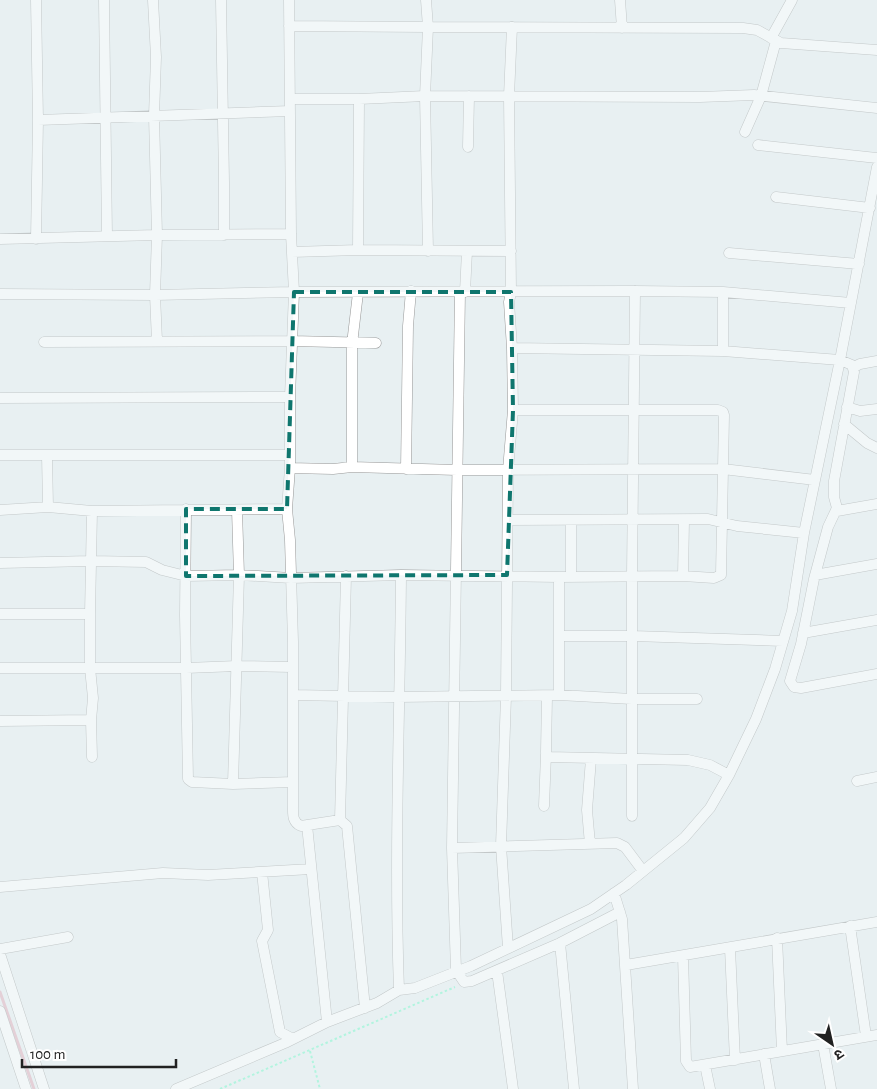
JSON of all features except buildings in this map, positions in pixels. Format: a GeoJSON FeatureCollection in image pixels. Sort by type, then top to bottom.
{"type":"FeatureCollection","features":[{"type":"Feature","properties":{"kind":"street"},"geometry":{"type":"LineString","coordinates":[[36,0],[38,120],[36,240]]}},
{"type":"Feature","properties":{"kind":"street"},"geometry":{"type":"LineString","coordinates":[[104,0],[107,236]]}},
{"type":"Feature","properties":{"kind":"street"},"geometry":{"type":"LineString","coordinates":[[153,0],[156,57],[154,116],[157,341]]}},
{"type":"Feature","properties":{"kind":"street"},"geometry":{"type":"LineString","coordinates":[[221,0],[224,235]]}},
{"type":"Feature","properties":{"kind":"street"},"geometry":{"type":"LineString","coordinates":[[289,0],[291,234],[294,292],[290,396],[290,468],[287,509],[290,540],[294,695],[292,782],[294,818],[299,825],[340,820],[347,826],[365,1008]]}},
{"type":"Feature","properties":{"kind":"street"},"geometry":{"type":"LineString","coordinates":[[426,0],[428,27],[425,96],[428,251]]}},
{"type":"Feature","properties":{"kind":"street"},"geometry":{"type":"LineString","coordinates":[[620,0],[622,28]]}},
{"type":"Feature","properties":{"kind":"street"},"geometry":{"type":"LineString","coordinates":[[745,132],[761,96],[774,40],[792,0]]}},
{"type":"Feature","properties":{"kind":"street"},"geometry":{"type":"LineString","coordinates":[[289,26],[743,28],[757,30],[774,40],[794,45],[877,50]]}},
{"type":"Feature","properties":{"kind":"street"},"geometry":{"type":"LineString","coordinates":[[508,948],[502,846],[506,696],[508,470],[513,410],[509,302],[511,292],[511,251],[509,96],[512,27]]}},
{"type":"Feature","properties":{"kind":"street"},"geometry":{"type":"LineString","coordinates":[[290,99],[359,99],[425,96],[761,96],[877,108]]}},
{"type":"Feature","properties":{"kind":"street"},"geometry":{"type":"LineString","coordinates":[[468,147],[469,96]]}},
{"type":"Feature","properties":{"kind":"street"},"geometry":{"type":"LineString","coordinates":[[358,250],[359,99]]}},
{"type":"Feature","properties":{"kind":"street"},"geometry":{"type":"LineString","coordinates":[[38,120],[290,111]]}},
{"type":"Feature","properties":{"kind":"street"},"geometry":{"type":"LineString","coordinates":[[758,145],[877,158]]}},
{"type":"Feature","properties":{"kind":"street"},"geometry":{"type":"LineString","coordinates":[[176,1089],[293,1039],[327,1022],[377,1003],[399,990],[497,971],[560,943],[617,902],[643,871],[684,838],[710,808],[729,775],[756,719],[775,669],[792,611],[804,533],[877,167]]}},
{"type":"Feature","properties":{"kind":"street"},"geometry":{"type":"LineString","coordinates":[[776,197],[870,208]]}},
{"type":"Feature","properties":{"kind":"street"},"geometry":{"type":"LineString","coordinates":[[0,239],[36,240],[107,236],[291,234]]}},
{"type":"Feature","properties":{"kind":"street"},"geometry":{"type":"LineString","coordinates":[[292,252],[358,250],[511,251]]}},
{"type":"Feature","properties":{"kind":"street"},"geometry":{"type":"LineString","coordinates":[[460,977],[452,848],[457,470],[462,292],[467,251]]}},
{"type":"Feature","properties":{"kind":"street"},"geometry":{"type":"LineString","coordinates":[[729,253],[859,264]]}},
{"type":"Feature","properties":{"kind":"street"},"geometry":{"type":"LineString","coordinates":[[0,294],[155,296],[411,291],[723,292],[851,304]]}},
{"type":"Feature","properties":{"kind":"street"},"geometry":{"type":"LineString","coordinates":[[406,468],[408,326],[411,291]]}},
{"type":"Feature","properties":{"kind":"street"},"geometry":{"type":"LineString","coordinates":[[632,816],[635,291]]}},
{"type":"Feature","properties":{"kind":"street"},"geometry":{"type":"LineString","coordinates":[[723,292],[723,351]]}},
{"type":"Feature","properties":{"kind":"street"},"geometry":{"type":"LineString","coordinates":[[352,467],[352,344],[358,293]]}},
{"type":"Feature","properties":{"kind":"street"},"geometry":{"type":"LineString","coordinates":[[44,342],[292,341],[352,344],[376,343]]}},
{"type":"Feature","properties":{"kind":"street"},"geometry":{"type":"LineString","coordinates":[[512,348],[723,351],[840,360],[854,367]]}},
{"type":"Feature","properties":{"kind":"street"},"geometry":{"type":"LineString","coordinates":[[854,367],[877,361]]}},
{"type":"Feature","properties":{"kind":"street"},"geometry":{"type":"LineString","coordinates":[[854,367],[834,481],[837,511],[828,526],[790,681],[794,687],[801,688],[877,674]]}},
{"type":"Feature","properties":{"kind":"street"},"geometry":{"type":"LineString","coordinates":[[0,398],[290,396]]}},
{"type":"Feature","properties":{"kind":"street"},"geometry":{"type":"LineString","coordinates":[[847,407],[856,410],[877,409]]}},
{"type":"Feature","properties":{"kind":"street"},"geometry":{"type":"LineString","coordinates":[[0,563],[91,561],[148,563],[162,570],[186,576],[239,575],[291,578],[401,575],[683,576],[714,578],[722,575],[724,414],[721,410],[513,410]]}},
{"type":"Feature","properties":{"kind":"street"},"geometry":{"type":"LineString","coordinates":[[844,424],[877,448]]}},
{"type":"Feature","properties":{"kind":"street"},"geometry":{"type":"LineString","coordinates":[[0,455],[290,455]]}},
{"type":"Feature","properties":{"kind":"street"},"geometry":{"type":"LineString","coordinates":[[47,455],[48,507]]}},
{"type":"Feature","properties":{"kind":"street"},"geometry":{"type":"LineString","coordinates":[[290,468],[333,469],[352,467],[457,470],[723,469],[815,480]]}},
{"type":"Feature","properties":{"kind":"street"},"geometry":{"type":"LineString","coordinates":[[837,511],[877,504]]}},
{"type":"Feature","properties":{"kind":"street"},"geometry":{"type":"LineString","coordinates":[[0,510],[48,507],[92,510],[287,509]]}},
{"type":"Feature","properties":{"kind":"street"},"geometry":{"type":"LineString","coordinates":[[92,510],[90,614],[90,668],[93,698],[91,720],[92,757]]}},
{"type":"Feature","properties":{"kind":"street"},"geometry":{"type":"LineString","coordinates":[[186,510],[185,615],[188,779],[192,782],[234,784],[292,782]]}},
{"type":"Feature","properties":{"kind":"street"},"geometry":{"type":"LineString","coordinates":[[234,784],[239,575],[237,510]]}},
{"type":"Feature","properties":{"kind":"street"},"geometry":{"type":"LineString","coordinates":[[508,520],[708,519],[738,526],[804,533]]}},
{"type":"Feature","properties":{"kind":"street"},"geometry":{"type":"LineString","coordinates":[[571,520],[571,577]]}},
{"type":"Feature","properties":{"kind":"street"},"geometry":{"type":"LineString","coordinates":[[683,576],[684,520]]}},
{"type":"Feature","properties":{"kind":"street"},"geometry":{"type":"LineString","coordinates":[[815,575],[877,564]]}},
{"type":"Feature","properties":{"kind":"street"},"geometry":{"type":"LineString","coordinates":[[399,990],[397,925],[398,697],[401,575]]}},
{"type":"Feature","properties":{"kind":"street"},"geometry":{"type":"LineString","coordinates":[[340,820],[346,576]]}},
{"type":"Feature","properties":{"kind":"street"},"geometry":{"type":"LineString","coordinates":[[559,577],[559,695]]}},
{"type":"Feature","properties":{"kind":"street"},"geometry":{"type":"LineString","coordinates":[[0,614],[90,614]]}},
{"type":"Feature","properties":{"kind":"street"},"geometry":{"type":"LineString","coordinates":[[803,633],[877,620]]}},
{"type":"Feature","properties":{"kind":"street"},"geometry":{"type":"LineString","coordinates":[[560,636],[632,636],[783,641]]}},
{"type":"Feature","properties":{"kind":"street"},"geometry":{"type":"LineString","coordinates":[[0,668],[292,667]]}},
{"type":"Feature","properties":{"kind":"street"},"geometry":{"type":"LineString","coordinates":[[294,695],[398,697],[559,695],[632,699],[697,699]]}},
{"type":"Feature","properties":{"kind":"street"},"geometry":{"type":"LineString","coordinates":[[544,806],[547,696]]}},
{"type":"Feature","properties":{"kind":"street"},"geometry":{"type":"LineString","coordinates":[[0,721],[91,720]]}},
{"type":"Feature","properties":{"kind":"street"},"geometry":{"type":"LineString","coordinates":[[546,754],[551,758],[631,758],[697,761],[710,765],[729,775]]}},
{"type":"Feature","properties":{"kind":"street"},"geometry":{"type":"LineString","coordinates":[[590,844],[587,810],[591,758]]}},
{"type":"Feature","properties":{"kind":"street"},"geometry":{"type":"LineString","coordinates":[[858,781],[877,777]]}},
{"type":"Feature","properties":{"kind":"street"},"geometry":{"type":"LineString","coordinates":[[307,825],[327,1022]]}},
{"type":"Feature","properties":{"kind":"street"},"geometry":{"type":"LineString","coordinates":[[452,848],[621,844],[629,851],[643,871]]}},
{"type":"Feature","properties":{"kind":"street"},"geometry":{"type":"LineString","coordinates":[[0,887],[163,873],[208,875],[311,869]]}},
{"type":"Feature","properties":{"kind":"street"},"geometry":{"type":"LineString","coordinates":[[262,872],[268,930],[262,941],[280,1032],[293,1039]]}},
{"type":"Feature","properties":{"kind":"street"},"geometry":{"type":"LineString","coordinates":[[460,977],[508,948],[591,909],[617,902]]}},
{"type":"Feature","properties":{"kind":"street"},"geometry":{"type":"LineString","coordinates":[[617,902],[626,965],[634,1089]]}},
{"type":"Feature","properties":{"kind":"street"},"geometry":{"type":"LineString","coordinates":[[626,965],[877,922]]}},
{"type":"Feature","properties":{"kind":"street"},"geometry":{"type":"LineString","coordinates":[[850,926],[866,1036]]}},
{"type":"Feature","properties":{"kind":"street"},"geometry":{"type":"LineString","coordinates":[[0,949],[68,937]]}},
{"type":"Feature","properties":{"kind":"street"},"geometry":{"type":"LineString","coordinates":[[777,938],[782,1051]]}},
{"type":"Feature","properties":{"kind":"street"},"geometry":{"type":"LineString","coordinates":[[560,943],[574,1089]]}},
{"type":"Feature","properties":{"kind":"street"},"geometry":{"type":"LineString","coordinates":[[730,948],[735,1060]]}},
{"type":"Feature","properties":{"kind":"street"},"geometry":{"type":"LineString","coordinates":[[0,954],[44,1089]]}},
{"type":"Feature","properties":{"kind":"street"},"geometry":{"type":"LineString","coordinates":[[683,956],[687,1064],[690,1067],[877,1035]]}},
{"type":"Feature","properties":{"kind":"street"},"geometry":{"type":"LineString","coordinates":[[497,971],[513,1089]]}},
{"type":"Feature","properties":{"kind":"street"},"geometry":{"type":"LineString","coordinates":[[0,1011],[26,1089]]}},
{"type":"Feature","properties":{"kind":"street"},"geometry":{"type":"LineString","coordinates":[[823,1044],[831,1089]]}},
{"type":"Feature","properties":{"kind":"street"},"geometry":{"type":"LineString","coordinates":[[764,1054],[770,1089]]}},
{"type":"Feature","properties":{"kind":"street"},"geometry":{"type":"LineString","coordinates":[[705,1065],[710,1089]]}},
{"type":"Feature","properties":{"kind":"path"},"geometry":{"type":"LineString","coordinates":[[220,1089],[310,1051],[460,977]]}},
{"type":"Feature","properties":{"kind":"path"},"geometry":{"type":"LineString","coordinates":[[310,1051],[320,1089]]}},
{"type":"Feature","properties":{"kind":"highlighted area"},"geometry":{"type":"Polygon","coordinates":[[[294,292],[511,292],[513,410],[507,575],[186,576],[186,509],[287,509],[294,292]]]}},
{"type":"Feature","properties":{"kind":"waterway"},"geometry":{"type":"LineString","coordinates":[[0,992],[34,1089]]}}]}
